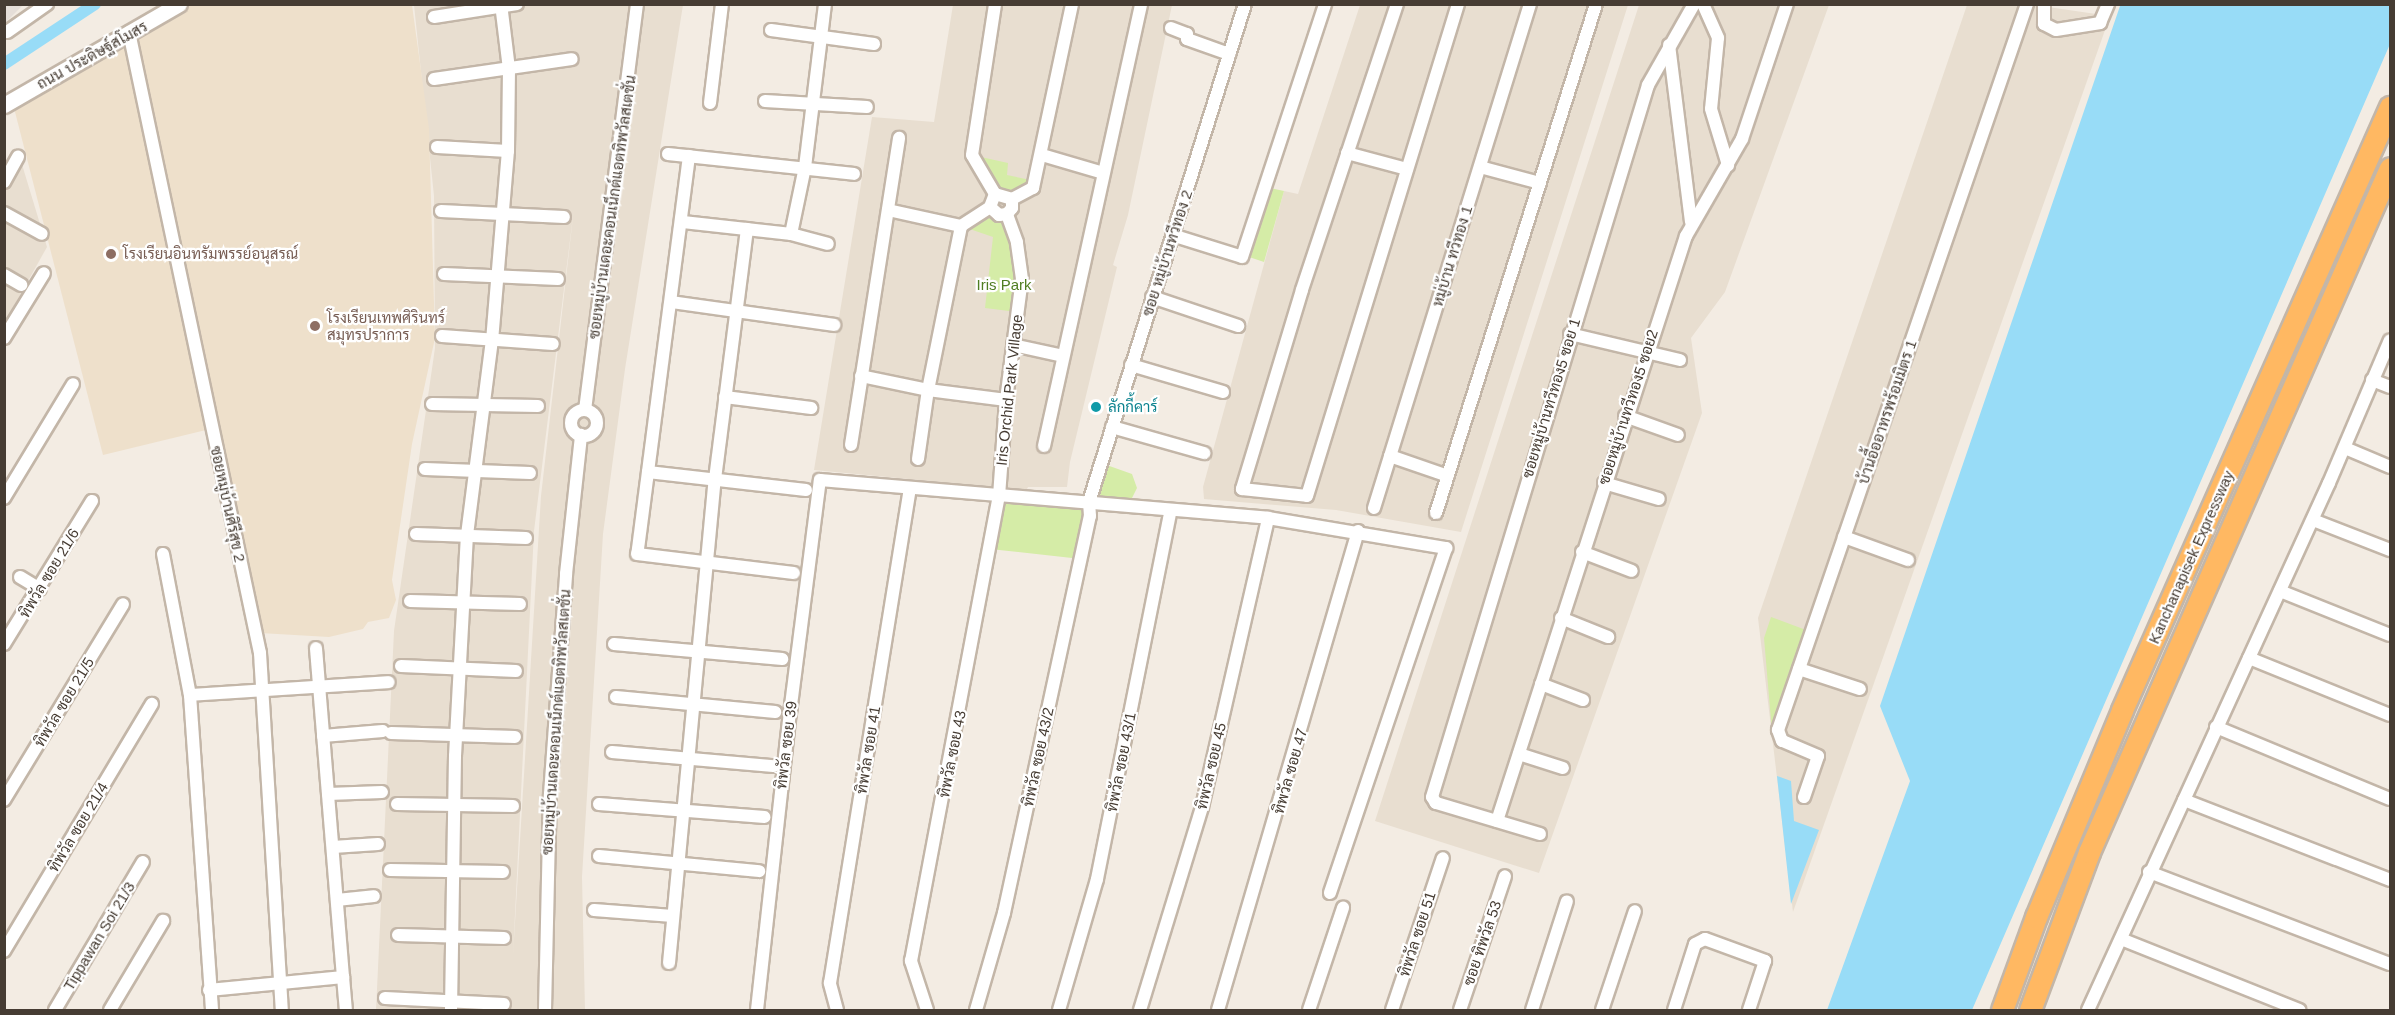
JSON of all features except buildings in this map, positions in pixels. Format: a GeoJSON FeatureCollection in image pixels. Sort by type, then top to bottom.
{"type":"FeatureCollection","features":[{"type":"Feature","properties":{"kind":"highway","name":"Kanchanapisek Expressway"},"geometry":{"type":"LineString","coordinates":[[2002,1011],[2036,917],[2122,710],[2391,107]]}},
{"type":"Feature","properties":{"kind":"highway","name":"Kanchanapisek Expressway"},"geometry":{"type":"LineString","coordinates":[[2030,1011],[2094,842],[2391,168]]}},
{"type":"Feature","properties":{"kind":"street"},"geometry":{"type":"LineString","coordinates":[[7,32],[47,4]]}},
{"type":"Feature","properties":{"kind":"street","name":"ถนน ประดิษฐ์สโมสร"},"geometry":{"type":"LineString","coordinates":[[4,105],[179,4]]}},
{"type":"Feature","properties":{"kind":"street"},"geometry":{"type":"LineString","coordinates":[[434,17],[517,4]]}},
{"type":"Feature","properties":{"kind":"street","name":"ซอยหมู่บ้านเดอะคอนเน็กต์แอตทิพวัลสเตชั่น"},"geometry":{"type":"LineString","coordinates":[[585,410],[637,4]]}},
{"type":"Feature","properties":{"kind":"street"},"geometry":{"type":"LineString","coordinates":[[710,103],[722,4]]}},
{"type":"Feature","properties":{"kind":"street"},"geometry":{"type":"LineString","coordinates":[[791,234],[805,166],[825,4]]}},
{"type":"Feature","properties":{"kind":"street"},"geometry":{"type":"LineString","coordinates":[[995,4],[972,155],[995,194],[1012,199],[1034,188],[1072,4]]}},
{"type":"Feature","properties":{"kind":"street","name":"ซอย หมู่บ้านทวีทอง 2"},"geometry":{"type":"LineString","coordinates":[[1089,502],[1245,4]]}},
{"type":"Feature","properties":{"kind":"street"},"geometry":{"type":"LineString","coordinates":[[1172,236],[1242,257],[1325,4]]}},
{"type":"Feature","properties":{"kind":"street"},"geometry":{"type":"LineString","coordinates":[[1396,4],[1242,489],[1307,496],[1458,4]]}},
{"type":"Feature","properties":{"kind":"street","name":"หมู่บ้าน ทวีทอง 1"},"geometry":{"type":"LineString","coordinates":[[1374,508],[1530,4]]}},
{"type":"Feature","properties":{"kind":"street"},"geometry":{"type":"LineString","coordinates":[[1436,513],[1596,4]]}},
{"type":"Feature","properties":{"kind":"street","name":"ซอยหมู่บ้านทวีทอง5 ซอย 1"},"geometry":{"type":"LineString","coordinates":[[1497,821],[1433,801],[1570,334],[1648,85],[1694,4]]}},
{"type":"Feature","properties":{"kind":"street"},"geometry":{"type":"LineString","coordinates":[[1703,4],[1719,38],[1711,109],[1728,165]]}},
{"type":"Feature","properties":{"kind":"street","name":"ซอยหมู่บ้านทวีทอง5 ซอย2"},"geometry":{"type":"LineString","coordinates":[[1497,821],[1646,351],[1691,222],[1728,165],[1748,123],[1787,4]]}},
{"type":"Feature","properties":{"kind":"street","name":"บ้านอื้ออาทรพร้อมมิตร 1"},"geometry":{"type":"LineString","coordinates":[[1804,797],[1818,756],[1782,741],[1778,730],[2027,4]]}},
{"type":"Feature","properties":{"kind":"street"},"geometry":{"type":"LineString","coordinates":[[2044,4],[2044,24],[2056,30],[2100,23],[2108,4]]}},
{"type":"Feature","properties":{"kind":"street"},"geometry":{"type":"LineString","coordinates":[[1044,446],[1140,5]]}},
{"type":"Feature","properties":{"kind":"street"},"geometry":{"type":"LineString","coordinates":[[451,1006],[453,805],[467,536],[478,471],[492,341],[508,151],[510,69],[501,6]]}},
{"type":"Feature","properties":{"kind":"street"},"geometry":{"type":"LineString","coordinates":[[1171,28],[1187,34],[1187,39],[1229,54]]}},
{"type":"Feature","properties":{"kind":"street"},"geometry":{"type":"LineString","coordinates":[[771,30],[874,44]]}},
{"type":"Feature","properties":{"kind":"street","name":"ซอยหมู่บ้านศิรีสุข 2"},"geometry":{"type":"LineString","coordinates":[[129,32],[260,653],[282,1011]]}},
{"type":"Feature","properties":{"kind":"street"},"geometry":{"type":"LineString","coordinates":[[1669,45],[1691,222]]}},
{"type":"Feature","properties":{"kind":"street"},"geometry":{"type":"LineString","coordinates":[[434,79],[572,59]]}},
{"type":"Feature","properties":{"kind":"street"},"geometry":{"type":"LineString","coordinates":[[765,101],[867,107]]}},
{"type":"Feature","properties":{"kind":"street"},"geometry":{"type":"LineString","coordinates":[[851,445],[899,138]]}},
{"type":"Feature","properties":{"kind":"street"},"geometry":{"type":"LineString","coordinates":[[437,147],[508,151]]}},
{"type":"Feature","properties":{"kind":"street"},"geometry":{"type":"LineString","coordinates":[[1347,153],[1407,169]]}},
{"type":"Feature","properties":{"kind":"street"},"geometry":{"type":"LineString","coordinates":[[668,154],[805,166],[854,174]]}},
{"type":"Feature","properties":{"kind":"street"},"geometry":{"type":"LineString","coordinates":[[1042,155],[1103,172]]}},
{"type":"Feature","properties":{"kind":"street"},"geometry":{"type":"LineString","coordinates":[[689,156],[683,222],[637,554],[794,573]]}},
{"type":"Feature","properties":{"kind":"street"},"geometry":{"type":"LineString","coordinates":[[4,182],[18,157]]}},
{"type":"Feature","properties":{"kind":"street"},"geometry":{"type":"LineString","coordinates":[[1480,167],[1540,183]]}},
{"type":"Feature","properties":{"kind":"street"},"geometry":{"type":"LineString","coordinates":[[918,459],[928,390],[962,226],[990,207],[995,194]]}},
{"type":"Feature","properties":{"kind":"street"},"geometry":{"type":"LineString","coordinates":[[990,207],[999,215],[1007,214],[1012,208],[1012,199]]}},
{"type":"Feature","properties":{"kind":"street"},"geometry":{"type":"LineString","coordinates":[[888,210],[962,226]]}},
{"type":"Feature","properties":{"kind":"street"},"geometry":{"type":"LineString","coordinates":[[441,211],[504,216],[564,217]]}},
{"type":"Feature","properties":{"kind":"street"},"geometry":{"type":"LineString","coordinates":[[4,213],[42,234]]}},
{"type":"Feature","properties":{"kind":"street","name":"Iris Orchid Park Village"},"geometry":{"type":"LineString","coordinates":[[999,496],[1006,400],[1022,279],[1017,242],[1007,214]]}},
{"type":"Feature","properties":{"kind":"street"},"geometry":{"type":"LineString","coordinates":[[683,222],[791,234],[828,244]]}},
{"type":"Feature","properties":{"kind":"street"},"geometry":{"type":"LineString","coordinates":[[669,963],[715,479],[747,229]]}},
{"type":"Feature","properties":{"kind":"street"},"geometry":{"type":"LineString","coordinates":[[4,338],[44,273]]}},
{"type":"Feature","properties":{"kind":"street"},"geometry":{"type":"LineString","coordinates":[[444,274],[558,279]]}},
{"type":"Feature","properties":{"kind":"street"},"geometry":{"type":"LineString","coordinates":[[4,275],[21,285]]}},
{"type":"Feature","properties":{"kind":"street"},"geometry":{"type":"LineString","coordinates":[[1152,297],[1238,326]]}},
{"type":"Feature","properties":{"kind":"street"},"geometry":{"type":"LineString","coordinates":[[671,302],[834,325]]}},
{"type":"Feature","properties":{"kind":"street"},"geometry":{"type":"LineString","coordinates":[[1570,334],[1680,360]]}},
{"type":"Feature","properties":{"kind":"street"},"geometry":{"type":"LineString","coordinates":[[442,336],[553,344]]}},
{"type":"Feature","properties":{"kind":"street"},"geometry":{"type":"LineString","coordinates":[[2091,1010],[2150,872],[2313,519],[2391,340]]}},
{"type":"Feature","properties":{"kind":"street"},"geometry":{"type":"LineString","coordinates":[[1013,345],[1062,357]]}},
{"type":"Feature","properties":{"kind":"street"},"geometry":{"type":"LineString","coordinates":[[1131,365],[1222,392]]}},
{"type":"Feature","properties":{"kind":"street"},"geometry":{"type":"LineString","coordinates":[[861,376],[928,390],[1006,400]]}},
{"type":"Feature","properties":{"kind":"street"},"geometry":{"type":"LineString","coordinates":[[2372,380],[2391,387]]}},
{"type":"Feature","properties":{"kind":"street"},"geometry":{"type":"LineString","coordinates":[[4,498],[73,384]]}},
{"type":"Feature","properties":{"kind":"street"},"geometry":{"type":"LineString","coordinates":[[725,397],[811,408]]}},
{"type":"Feature","properties":{"kind":"street"},"geometry":{"type":"LineString","coordinates":[[432,404],[538,406]]}},
{"type":"Feature","properties":{"kind":"street","name":"ซอยหมู่บ้านเดอะคอนเน็กต์แอตทิพวัลสเตชั่น"},"geometry":{"type":"LineString","coordinates":[[581,435],[593,432],[596,425],[595,417],[585,410]]}},
{"type":"Feature","properties":{"kind":"street","name":"ซอยหมู่บ้านเดอะคอนเน็กต์แอตทิพวัลสเตชั่น"},"geometry":{"type":"LineString","coordinates":[[545,1011],[550,794],[565,585],[581,435],[572,422],[574,415],[585,410]]}},
{"type":"Feature","properties":{"kind":"street"},"geometry":{"type":"LineString","coordinates":[[1625,416],[1678,435]]}},
{"type":"Feature","properties":{"kind":"street"},"geometry":{"type":"LineString","coordinates":[[1112,427],[1204,453]]}},
{"type":"Feature","properties":{"kind":"street"},"geometry":{"type":"LineString","coordinates":[[2345,448],[2391,467]]}},
{"type":"Feature","properties":{"kind":"street"},"geometry":{"type":"LineString","coordinates":[[1390,456],[1448,476]]}},
{"type":"Feature","properties":{"kind":"street"},"geometry":{"type":"LineString","coordinates":[[426,469],[530,473]]}},
{"type":"Feature","properties":{"kind":"street"},"geometry":{"type":"LineString","coordinates":[[648,472],[806,490]]}},
{"type":"Feature","properties":{"kind":"street","name":"ทิพวัล ซอย 39"},"geometry":{"type":"LineString","coordinates":[[758,1011],[789,713],[820,480],[910,488]]}},
{"type":"Feature","properties":{"kind":"street"},"geometry":{"type":"LineString","coordinates":[[1604,483],[1659,499]]}},
{"type":"Feature","properties":{"kind":"street"},"geometry":{"type":"LineString","coordinates":[[910,488],[1268,518],[1358,531],[1446,548],[1330,893]]}},
{"type":"Feature","properties":{"kind":"street","name":"ทิพวัล ซอย 41"},"geometry":{"type":"LineString","coordinates":[[837,1011],[830,983],[910,488]]}},
{"type":"Feature","properties":{"kind":"street","name":"ทิพวัล ซอย 43"},"geometry":{"type":"LineString","coordinates":[[927,1011],[911,961],[999,496]]}},
{"type":"Feature","properties":{"kind":"street","name":"ทิพวัล ซอย 21/6"},"geometry":{"type":"LineString","coordinates":[[4,644],[92,501]]}},
{"type":"Feature","properties":{"kind":"street","name":"ทิพวัล ซอย 43/2"},"geometry":{"type":"LineString","coordinates":[[976,1011],[1006,901],[1090,516],[1089,502]]}},
{"type":"Feature","properties":{"kind":"street","name":"ทิพวัล ซอย 43/1"},"geometry":{"type":"LineString","coordinates":[[1059,1011],[1097,879],[1171,510]]}},
{"type":"Feature","properties":{"kind":"street","name":"ทิพวัล ซอย 45"},"geometry":{"type":"LineString","coordinates":[[1140,1011],[1202,807],[1268,518]]}},
{"type":"Feature","properties":{"kind":"street"},"geometry":{"type":"LineString","coordinates":[[2313,519],[2391,550]]}},
{"type":"Feature","properties":{"kind":"street","name":"ทิพวัล ซอย 47"},"geometry":{"type":"LineString","coordinates":[[1218,1011],[1358,531]]}},
{"type":"Feature","properties":{"kind":"street"},"geometry":{"type":"LineString","coordinates":[[416,534],[526,538]]}},
{"type":"Feature","properties":{"kind":"street"},"geometry":{"type":"LineString","coordinates":[[1844,537],[1908,560]]}},
{"type":"Feature","properties":{"kind":"street"},"geometry":{"type":"LineString","coordinates":[[1582,552],[1632,571]]}},
{"type":"Feature","properties":{"kind":"street"},"geometry":{"type":"LineString","coordinates":[[163,554],[190,695],[208,990],[212,1011]]}},
{"type":"Feature","properties":{"kind":"street"},"geometry":{"type":"LineString","coordinates":[[20,577],[39,589]]}},
{"type":"Feature","properties":{"kind":"street"},"geometry":{"type":"LineString","coordinates":[[2280,591],[2391,635]]}},
{"type":"Feature","properties":{"kind":"street"},"geometry":{"type":"LineString","coordinates":[[410,601],[520,604]]}},
{"type":"Feature","properties":{"kind":"street","name":"ทิพวัล ซอย 21/5"},"geometry":{"type":"LineString","coordinates":[[4,800],[123,604]]}},
{"type":"Feature","properties":{"kind":"street"},"geometry":{"type":"LineString","coordinates":[[1561,618],[1608,637]]}},
{"type":"Feature","properties":{"kind":"street"},"geometry":{"type":"LineString","coordinates":[[614,644],[782,659]]}},
{"type":"Feature","properties":{"kind":"street"},"geometry":{"type":"LineString","coordinates":[[316,648],[346,1011]]}},
{"type":"Feature","properties":{"kind":"street"},"geometry":{"type":"LineString","coordinates":[[2249,658],[2391,715]]}},
{"type":"Feature","properties":{"kind":"street"},"geometry":{"type":"LineString","coordinates":[[401,666],[516,671]]}},
{"type":"Feature","properties":{"kind":"street"},"geometry":{"type":"LineString","coordinates":[[1799,669],[1860,689]]}},
{"type":"Feature","properties":{"kind":"street"},"geometry":{"type":"LineString","coordinates":[[190,695],[389,682]]}},
{"type":"Feature","properties":{"kind":"street"},"geometry":{"type":"LineString","coordinates":[[1540,684],[1583,700]]}},
{"type":"Feature","properties":{"kind":"street"},"geometry":{"type":"LineString","coordinates":[[616,697],[774,712]]}},
{"type":"Feature","properties":{"kind":"street","name":"ทิพวัล ซอย 21/4"},"geometry":{"type":"LineString","coordinates":[[4,951],[152,704]]}},
{"type":"Feature","properties":{"kind":"street"},"geometry":{"type":"LineString","coordinates":[[2216,728],[2391,798]]}},
{"type":"Feature","properties":{"kind":"street"},"geometry":{"type":"LineString","coordinates":[[323,736],[387,732],[515,737]]}},
{"type":"Feature","properties":{"kind":"street"},"geometry":{"type":"LineString","coordinates":[[612,752],[773,766]]}},
{"type":"Feature","properties":{"kind":"street"},"geometry":{"type":"LineString","coordinates":[[1519,754],[1563,768]]}},
{"type":"Feature","properties":{"kind":"street"},"geometry":{"type":"LineString","coordinates":[[328,794],[382,792]]}},
{"type":"Feature","properties":{"kind":"street"},"geometry":{"type":"LineString","coordinates":[[2184,800],[2391,880]]}},
{"type":"Feature","properties":{"kind":"street"},"geometry":{"type":"LineString","coordinates":[[397,804],[513,806]]}},
{"type":"Feature","properties":{"kind":"street"},"geometry":{"type":"LineString","coordinates":[[599,804],[764,817]]}},
{"type":"Feature","properties":{"kind":"street"},"geometry":{"type":"LineString","coordinates":[[1497,821],[1540,834]]}},
{"type":"Feature","properties":{"kind":"street"},"geometry":{"type":"LineString","coordinates":[[333,847],[378,844]]}},
{"type":"Feature","properties":{"kind":"street"},"geometry":{"type":"LineString","coordinates":[[599,856],[759,871]]}},
{"type":"Feature","properties":{"kind":"street","name":"ทิพวัล ซอย 51"},"geometry":{"type":"LineString","coordinates":[[1392,1011],[1443,858]]}},
{"type":"Feature","properties":{"kind":"street","name":"Tippawan Soi 21/3"},"geometry":{"type":"LineString","coordinates":[[55,1011],[143,862]]}},
{"type":"Feature","properties":{"kind":"street"},"geometry":{"type":"LineString","coordinates":[[390,870],[503,872]]}},
{"type":"Feature","properties":{"kind":"street"},"geometry":{"type":"LineString","coordinates":[[2150,872],[2391,964]]}},
{"type":"Feature","properties":{"kind":"street","name":"ซอย ทิพวัล 53"},"geometry":{"type":"LineString","coordinates":[[1460,1011],[1505,876]]}},
{"type":"Feature","properties":{"kind":"street"},"geometry":{"type":"LineString","coordinates":[[337,900],[374,896]]}},
{"type":"Feature","properties":{"kind":"street"},"geometry":{"type":"LineString","coordinates":[[1532,1011],[1567,901]]}},
{"type":"Feature","properties":{"kind":"street"},"geometry":{"type":"LineString","coordinates":[[1309,1011],[1343,908]]}},
{"type":"Feature","properties":{"kind":"street"},"geometry":{"type":"LineString","coordinates":[[594,910],[673,916]]}},
{"type":"Feature","properties":{"kind":"street"},"geometry":{"type":"LineString","coordinates":[[1602,1011],[1635,911]]}},
{"type":"Feature","properties":{"kind":"street"},"geometry":{"type":"LineString","coordinates":[[110,1011],[163,921]]}},
{"type":"Feature","properties":{"kind":"street"},"geometry":{"type":"LineString","coordinates":[[398,935],[504,938]]}},
{"type":"Feature","properties":{"kind":"street"},"geometry":{"type":"LineString","coordinates":[[1674,1011],[1695,944],[1705,939],[1765,961],[1749,1011]]}},
{"type":"Feature","properties":{"kind":"street"},"geometry":{"type":"LineString","coordinates":[[2121,939],[2299,1011]]}},
{"type":"Feature","properties":{"kind":"street"},"geometry":{"type":"LineString","coordinates":[[208,990],[343,977]]}},
{"type":"Feature","properties":{"kind":"street"},"geometry":{"type":"LineString","coordinates":[[385,998],[451,1006],[504,1004]]}},
{"type":"Feature","properties":{"kind":"shaded area"},"geometry":{"type":"Polygon","coordinates":[[[4,5],[23,5],[5,23],[4,5]]]}},
{"type":"Feature","properties":{"kind":"shaded area","name":"โรงเรียนเทพศิรินทร์ สมุทรปราการ"},"geometry":{"type":"Polygon","coordinates":[[[191,5],[412,5],[429,129],[435,338],[412,444],[392,580],[396,600],[389,618],[368,622],[363,629],[329,637],[260,633],[138,38],[191,5]]]}},
{"type":"Feature","properties":{"kind":"shaded area"},"geometry":{"type":"Polygon","coordinates":[[[414,5],[683,5],[625,369],[603,534],[582,877],[585,1010],[511,1010],[511,1006],[510,1010],[376,1010],[394,631],[435,348],[434,196],[414,5]],[[574,208],[534,531],[513,955],[541,496],[574,208]]]}},
{"type":"Feature","properties":{"kind":"shaded area"},"geometry":{"type":"Polygon","coordinates":[[[953,5],[1172,5],[1128,215],[1113,265],[1117,267],[1070,462],[1067,487],[1028,487],[1023,497],[992,487],[814,470],[872,117],[934,122],[953,5]]]}},
{"type":"Feature","properties":{"kind":"shaded area"},"geometry":{"type":"Polygon","coordinates":[[[1360,5],[1628,5],[1461,532],[1336,510],[1204,499],[1203,487],[1284,191],[1298,194],[1360,5]]]}},
{"type":"Feature","properties":{"kind":"shaded area"},"geometry":{"type":"Polygon","coordinates":[[[1639,5],[1829,5],[1725,292],[1691,338],[1702,413],[1539,873],[1375,821],[1639,5]]]}},
{"type":"Feature","properties":{"kind":"shaded area"},"geometry":{"type":"Polygon","coordinates":[[[1967,5],[2034,5],[2110,16],[1793,912],[1758,618],[1967,5]]]}},
{"type":"Feature","properties":{"kind":"shaded area","name":"โรงเรียนอินทรัมพรรย์อนุสรณ์"},"geometry":{"type":"Polygon","coordinates":[[[126,44],[206,430],[103,455],[14,108],[126,44]]]}},
{"type":"Feature","properties":{"kind":"shaded area"},"geometry":{"type":"Polygon","coordinates":[[[17,148],[47,247],[5,322],[5,169],[17,148]]]}},
{"type":"Feature","properties":{"kind":"green space"},"geometry":{"type":"Polygon","coordinates":[[[972,155],[1008,163],[1007,175],[1035,181],[1012,199],[995,194],[972,155]]]}},
{"type":"Feature","properties":{"kind":"green space"},"geometry":{"type":"Polygon","coordinates":[[[1270,188],[1284,191],[1264,262],[1246,256],[1270,188]]]}},
{"type":"Feature","properties":{"kind":"green space","name":"Iris Park"},"geometry":{"type":"Polygon","coordinates":[[[990,207],[1007,214],[1017,242],[1017,312],[985,308],[993,237],[961,226],[990,207]]]}},
{"type":"Feature","properties":{"kind":"green space"},"geometry":{"type":"Polygon","coordinates":[[[1101,463],[1132,474],[1137,488],[1128,506],[1089,502],[1101,463]]]}},
{"type":"Feature","properties":{"kind":"green space"},"geometry":{"type":"Polygon","coordinates":[[[999,496],[1089,502],[1081,559],[990,549],[999,496]]]}},
{"type":"Feature","properties":{"kind":"green space"},"geometry":{"type":"Polygon","coordinates":[[[1771,617],[1806,630],[1772,732],[1764,638],[1771,617]]]}},
{"type":"Feature","properties":{"kind":"water"},"geometry":{"type":"Polygon","coordinates":[[[2390,5],[2390,44],[1972,1010],[1827,1010],[1910,781],[1880,706],[2120,6],[2390,5]]]}},
{"type":"Feature","properties":{"kind":"water"},"geometry":{"type":"Polygon","coordinates":[[[1777,776],[1791,781],[1794,821],[1819,830],[1791,904],[1777,776]]]}},
{"type":"Feature","properties":{"kind":"waterway"},"geometry":{"type":"LineString","coordinates":[[4,64],[95,4]]}},
{"type":"Feature","properties":{"kind":"place","name":"โรงเรียนอินทรัมพรรย์อนุสรณ์"},"geometry":{"type":"Point","coordinates":[111,254]}},
{"type":"Feature","properties":{"kind":"place","name":"โรงเรียนเทพศิรินทร์ สมุทรปราการ"},"geometry":{"type":"Point","coordinates":[315,326]}},
{"type":"Feature","properties":{"kind":"place","name":"ลักกี้คาร์"},"geometry":{"type":"Point","coordinates":[1096,407]}}]}
